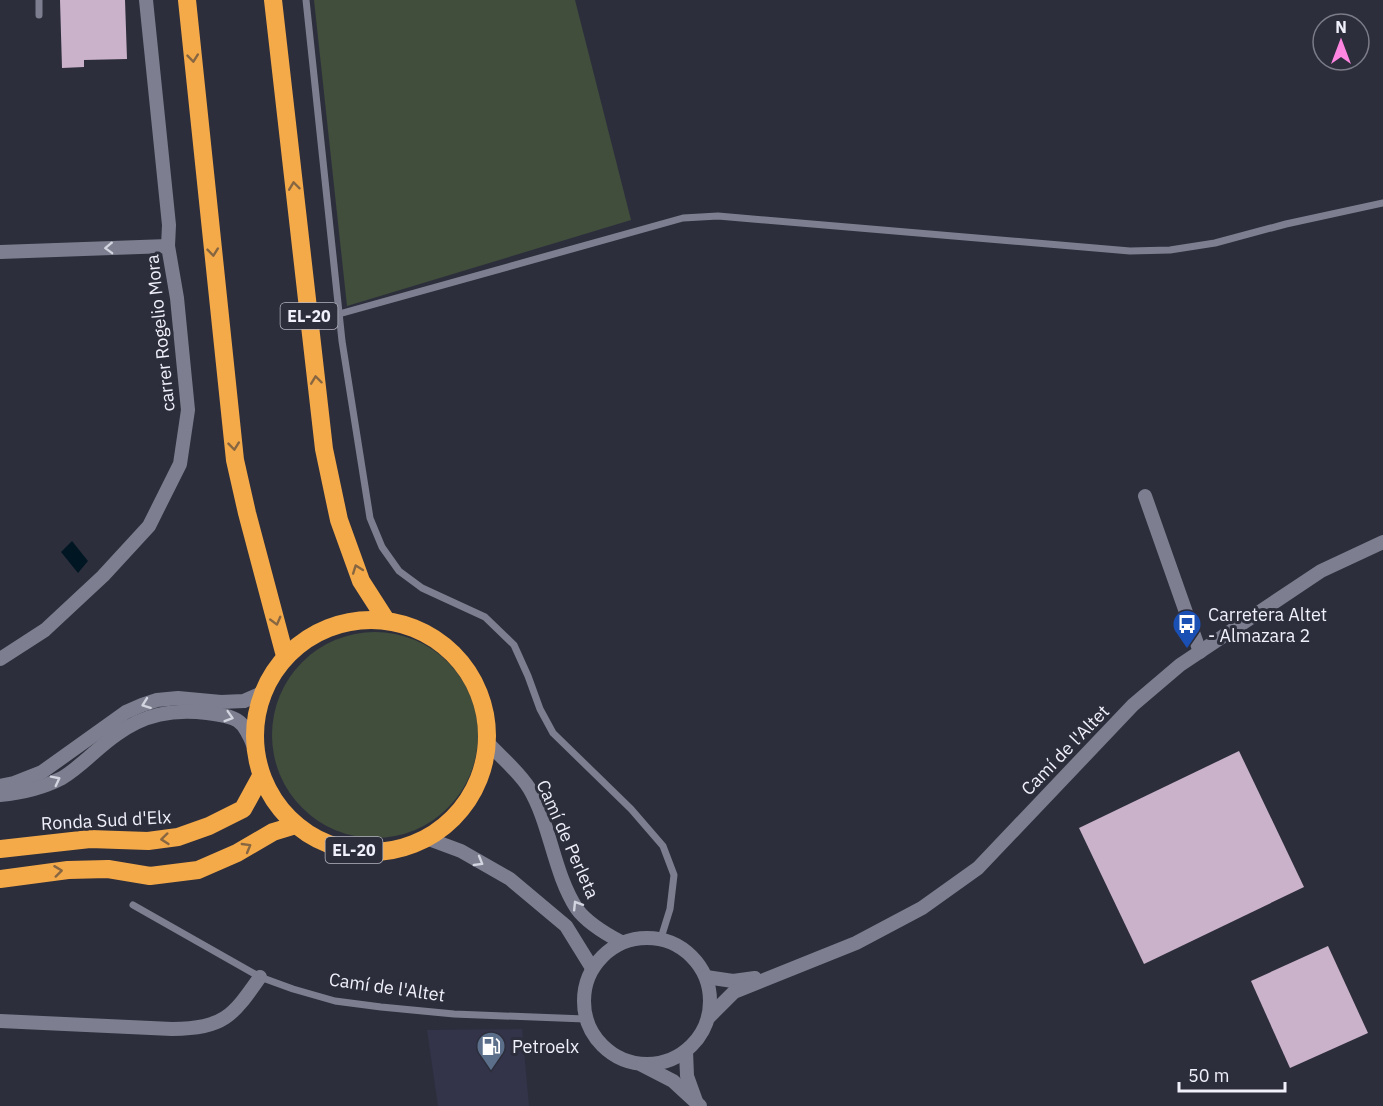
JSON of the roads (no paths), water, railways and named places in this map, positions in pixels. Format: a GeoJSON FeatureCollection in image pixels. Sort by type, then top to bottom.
{"type":"FeatureCollection","features":[{"type":"Feature","properties":{"kind":"highway"},"geometry":{"type":"LineString","coordinates":[[187,0],[235,460],[285,656]]}},
{"type":"Feature","properties":{"kind":"highway","name":"EL-20"},"geometry":{"type":"LineString","coordinates":[[273,0],[324,449],[339,520],[361,581],[386,620]]}},
{"type":"Feature","properties":{"kind":"highway","name":"EL-20"},"geometry":{"type":"LineString","coordinates":[[386,620],[428,634],[461,662],[482,700],[488,743],[478,782],[457,814],[426,838],[393,850],[359,852],[325,843],[296,825],[275,803],[261,776],[254,747],[266,684],[285,656],[314,633],[349,621],[386,620]]}},
{"type":"Feature","properties":{"kind":"highway","name":"Ronda Sud d'Elx"},"geometry":{"type":"LineString","coordinates":[[0,849],[90,839],[148,841],[178,837],[208,826],[243,808],[261,776]]}},
{"type":"Feature","properties":{"kind":"highway"},"geometry":{"type":"LineString","coordinates":[[0,879],[68,870],[108,870],[150,876],[198,870],[237,853],[273,832],[296,825]]}},
{"type":"Feature","properties":{"kind":"street","name":"carrer Rogelio Mora"},"geometry":{"type":"LineString","coordinates":[[0,659],[45,630],[111,567],[149,526],[180,464],[188,410],[177,298],[168,246],[169,225],[146,0]]}},
{"type":"Feature","properties":{"kind":"street"},"geometry":{"type":"LineString","coordinates":[[0,252],[168,246]]}},
{"type":"Feature","properties":{"kind":"street"},"geometry":{"type":"LineString","coordinates":[[1145,496],[1200,652]]}},
{"type":"Feature","properties":{"kind":"street","name":"Camí de l'Altet"},"geometry":{"type":"LineString","coordinates":[[709,1017],[734,992],[856,943],[922,908],[978,868],[1133,705],[1180,666],[1321,571],[1383,542]]}},
{"type":"Feature","properties":{"kind":"street"},"geometry":{"type":"LineString","coordinates":[[0,786],[42,772],[126,712],[142,705],[157,700],[178,698],[221,702],[244,701],[264,692]]}},
{"type":"Feature","properties":{"kind":"street"},"geometry":{"type":"LineString","coordinates":[[0,795],[36,789],[62,777],[116,735],[141,720],[164,712],[186,710],[237,719],[247,727],[254,747]]}},
{"type":"Feature","properties":{"kind":"street","name":"Camí de Perleta"},"geometry":{"type":"LineString","coordinates":[[488,743],[528,787],[577,910],[600,930],[621,942]]}},
{"type":"Feature","properties":{"kind":"street"},"geometry":{"type":"LineString","coordinates":[[426,838],[461,851],[510,879],[566,926],[592,968]]}},
{"type":"Feature","properties":{"kind":"street"},"geometry":{"type":"LineString","coordinates":[[640,1065],[664,1062],[686,1051],[700,1036],[709,1017],[711,997],[706,977],[696,959],[680,946],[661,938],[641,937],[621,942],[604,953],[592,968],[585,985],[583,1002],[585,1019],[597,1041],[616,1057],[640,1065],[673,1081],[698,1104]]}},
{"type":"Feature","properties":{"kind":"street"},"geometry":{"type":"LineString","coordinates":[[0,1021],[199,1029],[225,1020],[238,1008],[260,977]]}},
{"type":"Feature","properties":{"kind":"street"},"geometry":{"type":"LineString","coordinates":[[706,977],[733,981],[772,977]]}},
{"type":"Feature","properties":{"kind":"street"},"geometry":{"type":"LineString","coordinates":[[686,1051],[687,1076],[698,1104]]}},
{"type":"Feature","properties":{"kind":"lane"},"geometry":{"type":"LineString","coordinates":[[39,0],[39,15]]}},
{"type":"Feature","properties":{"kind":"lane"},"geometry":{"type":"LineString","coordinates":[[306,0],[339,314],[370,518],[382,547],[399,571],[422,588],[485,616],[514,645],[540,709],[553,733],[631,808],[663,846],[674,875],[670,909],[661,938]]}},
{"type":"Feature","properties":{"kind":"lane"},"geometry":{"type":"LineString","coordinates":[[339,314],[682,218],[718,216],[1130,251],[1215,243],[1286,224],[1383,204]]}},
{"type":"Feature","properties":{"kind":"lane","name":"Camí de l'Altet"},"geometry":{"type":"LineString","coordinates":[[133,905],[260,977],[335,1001],[454,1014],[585,1019]]}},
{"type":"Feature","properties":{"kind":"place","name":"Carretera Altet - Almazara 2"},"geometry":{"type":"Point","coordinates":[1187,650]}},
{"type":"Feature","properties":{"kind":"place","name":"Petroelx"},"geometry":{"type":"Point","coordinates":[491,1072]}}]}
